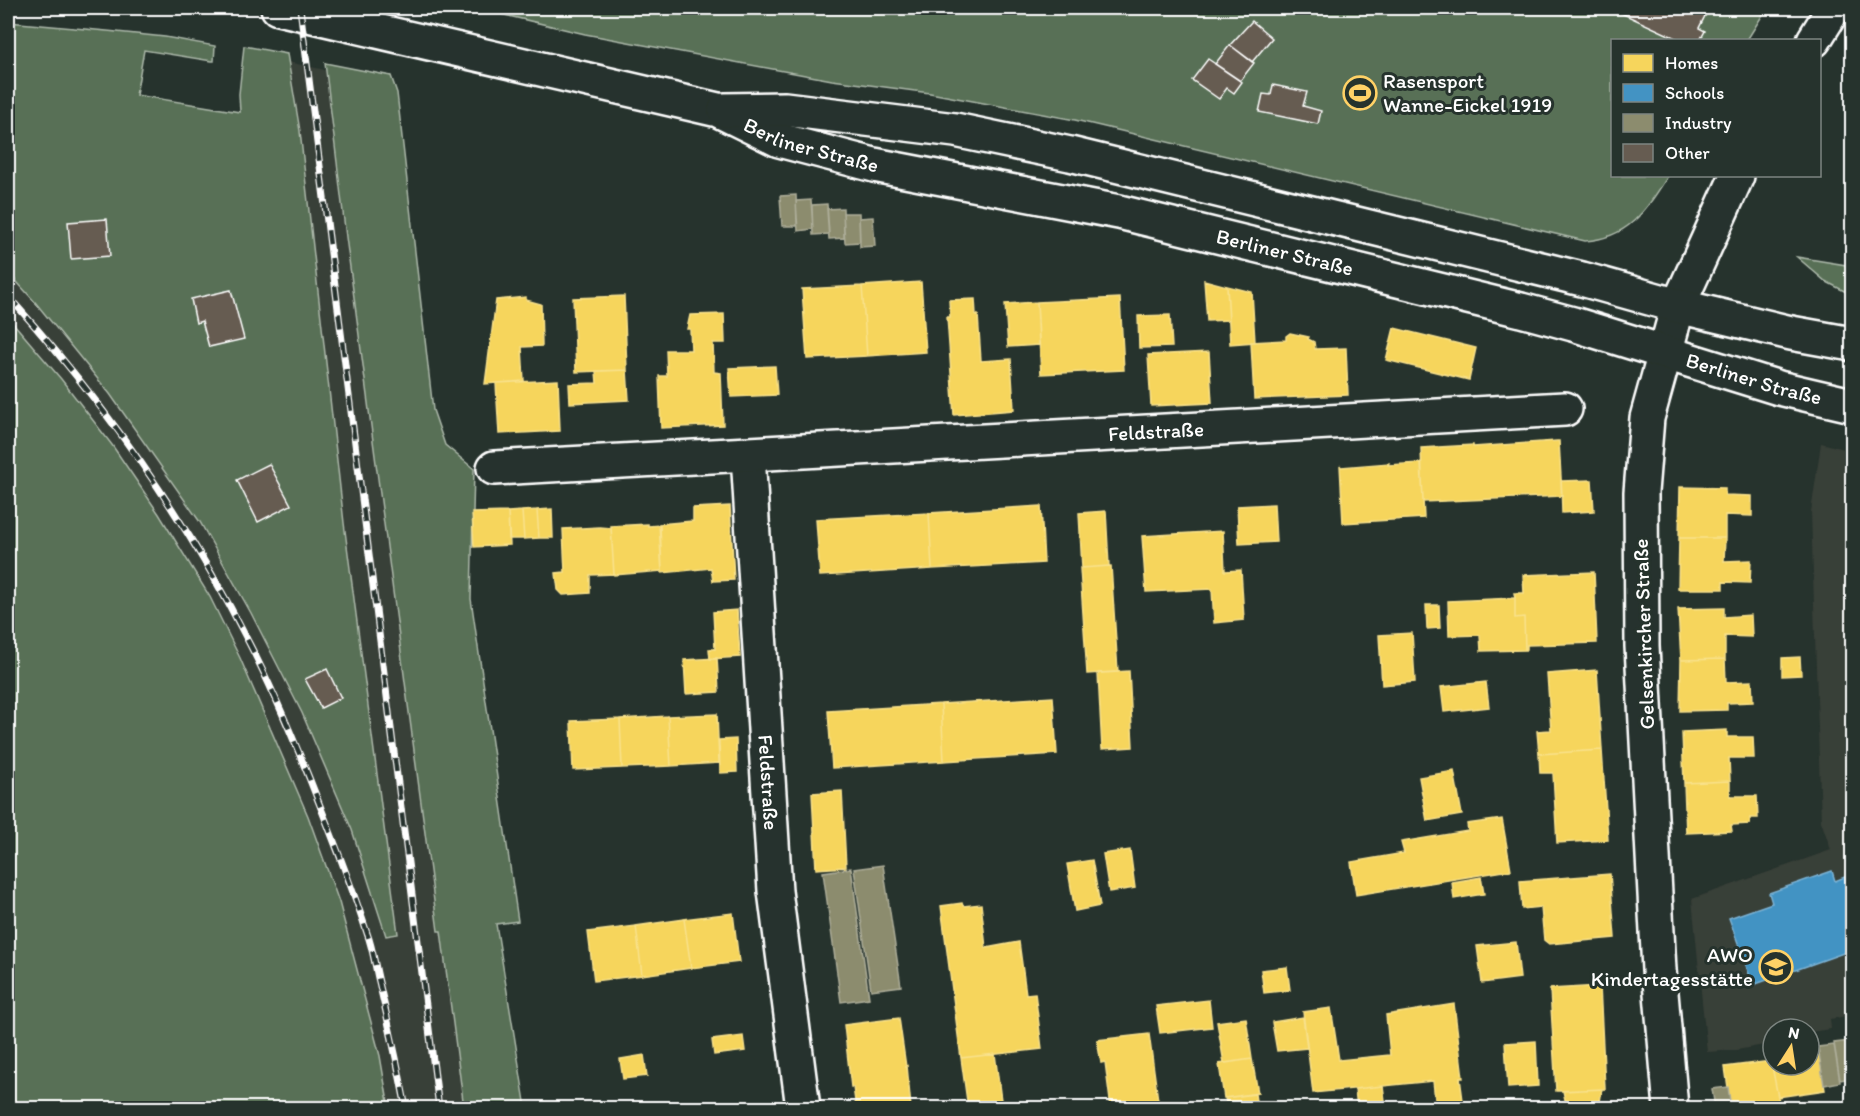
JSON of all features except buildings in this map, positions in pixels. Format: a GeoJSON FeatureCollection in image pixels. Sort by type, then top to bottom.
{"type":"FeatureCollection","features":[{"type":"Feature","properties":{"kind":"main road","name":"Berliner Straße"},"geometry":{"type":"LineString","coordinates":[[278,8],[718,110],[779,140],[874,165],[1119,212],[1532,313],[1779,388],[1852,405]]}},
{"type":"Feature","properties":{"kind":"main road"},"geometry":{"type":"LineString","coordinates":[[1815,39],[1834,8]]}},
{"type":"Feature","properties":{"kind":"main road","name":"Berliner Straße"},"geometry":{"type":"LineString","coordinates":[[718,110],[785,109],[955,130],[1070,154],[1582,279],[1678,306],[1791,333],[1852,344]]}},
{"type":"Feature","properties":{"kind":"main road","name":"Gelsenkircher Straße"},"geometry":{"type":"LineString","coordinates":[[1671,1108],[1659,970],[1641,634],[1641,492],[1647,418],[1678,306],[1737,177]]}},
{"type":"Feature","properties":{"kind":"main road","name":"Feldstraße"},"geometry":{"type":"LineString","coordinates":[[494,468],[1565,410]]}},
{"type":"Feature","properties":{"kind":"main road","name":"Feldstraße"},"geometry":{"type":"LineString","coordinates":[[748,454],[776,891],[803,1108]]}},
{"type":"Feature","properties":{"kind":"shaded area"},"geometry":{"type":"Polygon","coordinates":[[[288,62],[325,70],[438,930],[441,930],[464,1108],[389,1108],[380,1056],[339,902],[308,816],[240,658],[112,445],[61,379],[8,317],[8,272],[110,394],[200,522],[251,613],[302,713],[352,830],[386,935],[372,733],[344,523],[300,131],[288,62]]]}},
{"type":"Feature","properties":{"kind":"shaded area","name":"AWO Kindertagesstätte"},"geometry":{"type":"Polygon","coordinates":[[[1821,443],[1852,451],[1852,1015],[1830,1019],[1831,1029],[1821,1030],[1821,1017],[1761,1017],[1761,1046],[1707,1052],[1692,899],[1831,850],[1821,821],[1811,512],[1821,443]]]}},
{"type":"Feature","properties":{"kind":"green space","name":"Rasensport Wanne-Eickel 1919"},"geometry":{"type":"Polygon","coordinates":[[[475,8],[1767,8],[1748,39],[1611,39],[1611,177],[1667,177],[1644,211],[1625,228],[1600,239],[1585,241],[1075,120],[930,93],[832,80],[585,34],[475,8]]]}},
{"type":"Feature","properties":{"kind":"green space"},"geometry":{"type":"Polygon","coordinates":[[[8,22],[165,37],[215,46],[214,61],[144,50],[136,95],[240,112],[239,94],[244,46],[287,54],[300,131],[344,523],[398,934],[386,936],[352,830],[302,713],[251,613],[200,522],[110,394],[8,272],[8,22]]]}},
{"type":"Feature","properties":{"kind":"green space"},"geometry":{"type":"Polygon","coordinates":[[[325,63],[391,76],[397,93],[433,410],[445,445],[474,469],[471,599],[518,921],[496,924],[526,1108],[464,1108],[441,931],[438,931],[325,63]]]}},
{"type":"Feature","properties":{"kind":"green space"},"geometry":{"type":"Polygon","coordinates":[[[1797,257],[1852,266],[1852,295],[1825,281],[1797,257]]]}},
{"type":"Feature","properties":{"kind":"green space"},"geometry":{"type":"Polygon","coordinates":[[[8,317],[61,379],[112,445],[159,514],[210,597],[240,658],[308,816],[339,902],[380,1056],[389,1108],[8,1108],[8,317]]]}},
{"type":"Feature","properties":{"kind":"railway"},"geometry":{"type":"LineString","coordinates":[[300,8],[439,1108]]}},
{"type":"Feature","properties":{"kind":"railway"},"geometry":{"type":"LineString","coordinates":[[8,296],[76,377],[140,462],[198,551],[259,663],[311,783],[369,939],[406,1108]]}},
{"type":"Feature","properties":{"kind":"place","name":"Rasensport Wanne-Eickel 1919"},"geometry":{"type":"Point","coordinates":[1360,93]}},
{"type":"Feature","properties":{"kind":"place","name":"AWO Kindertagesstätte"},"geometry":{"type":"Point","coordinates":[1776,967]}}]}
